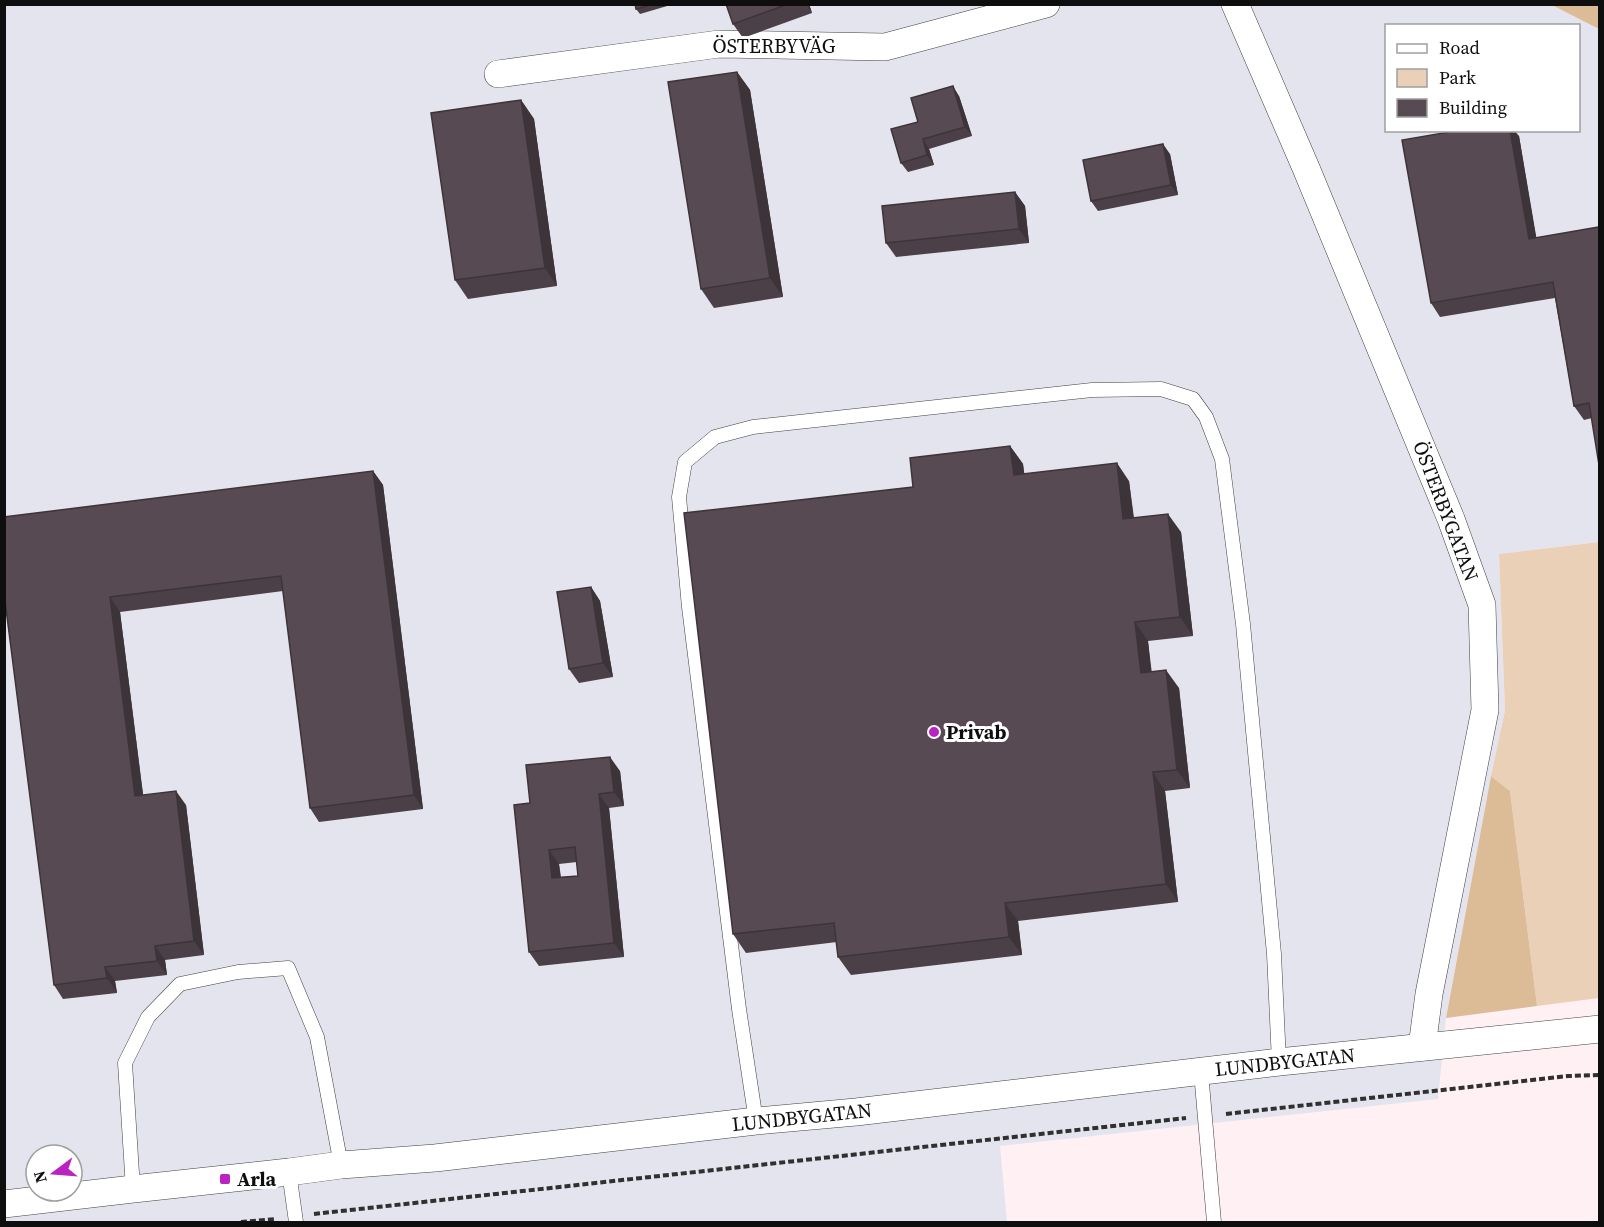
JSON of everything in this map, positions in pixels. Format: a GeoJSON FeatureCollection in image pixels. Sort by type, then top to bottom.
{"type":"FeatureCollection","features":[{"type":"Feature","properties":{"kind":"street","name":"ÖSTERBYVÄG"},"geometry":{"type":"LineString","coordinates":[[498,74],[719,44],[885,47],[1046,4]]}},
{"type":"Feature","properties":{"kind":"street","name":"ÖSTERBYGATAN"},"geometry":{"type":"LineString","coordinates":[[1235,4],[1306,168],[1437,486],[1482,605],[1485,710],[1429,994],[1422,1047]]}},
{"type":"Feature","properties":{"kind":"street","name":"LUNDBYGATAN"},"geometry":{"type":"LineString","coordinates":[[4,1204],[341,1165],[435,1158],[856,1112],[1279,1062],[1599,1029]]}},
{"type":"Feature","properties":{"kind":"lane"},"geometry":{"type":"LineString","coordinates":[[756,1122],[739,1009],[692,630],[679,497],[685,462],[715,438],[753,427],[1092,390],[1161,389],[1192,399],[1206,417],[1222,459],[1244,636],[1274,954],[1279,1062]]}},
{"type":"Feature","properties":{"kind":"lane"},"geometry":{"type":"LineString","coordinates":[[133,1189],[125,1063],[148,1017],[180,984],[238,972],[288,968],[317,1037],[341,1165]]}},
{"type":"Feature","properties":{"kind":"lane"},"geometry":{"type":"LineString","coordinates":[[1201,1072],[1214,1222]]}},
{"type":"Feature","properties":{"kind":"lane"},"geometry":{"type":"LineString","coordinates":[[289,1172],[296,1220]]}},
{"type":"Feature","properties":{"kind":"path"},"geometry":{"type":"LineString","coordinates":[[241,1222],[296,1220],[1205,1116],[1568,1076],[1599,1075]]}},
{"type":"Feature","properties":{"kind":"shaded area"},"geometry":{"type":"Polygon","coordinates":[[[1552,4],[1599,29],[1599,542],[1499,554],[1505,710],[1446,1017],[1438,1099],[1000,1146],[1007,1222],[5,1222],[5,5],[1552,4]]]}},
{"type":"Feature","properties":{"kind":"shaded area"},"geometry":{"type":"Polygon","coordinates":[[[1552,5],[1599,5],[1599,29],[1552,5]]]}},
{"type":"Feature","properties":{"kind":"shaded area"},"geometry":{"type":"Polygon","coordinates":[[[1491,776],[1510,791],[1537,1006],[1446,1018],[1491,776]]]}},
{"type":"Feature","properties":{"kind":"green space"},"geometry":{"type":"Polygon","coordinates":[[[1599,542],[1599,998],[1537,1006],[1510,791],[1491,776],[1505,710],[1499,554],[1599,542]]]}},
{"type":"Feature","properties":{"kind":"building"},"geometry":{"type":"Polygon","coordinates":[[[635,4],[653,4],[636,9],[635,4]]]}},
{"type":"Feature","properties":{"kind":"building"},"geometry":{"type":"Polygon","coordinates":[[[726,4],[788,4],[733,24],[726,4]]]}},
{"type":"Feature","properties":{"kind":"building"},"geometry":{"type":"Polygon","coordinates":[[[737,72],[770,278],[701,289],[668,82],[737,72]]]}},
{"type":"Feature","properties":{"kind":"building"},"geometry":{"type":"Polygon","coordinates":[[[953,86],[965,127],[923,139],[927,155],[901,163],[891,129],[918,122],[911,98],[953,86]]]}},
{"type":"Feature","properties":{"kind":"building"},"geometry":{"type":"Polygon","coordinates":[[[521,100],[545,268],[455,280],[431,113],[521,100]]]}},
{"type":"Feature","properties":{"kind":"building"},"geometry":{"type":"Polygon","coordinates":[[[1449,132],[1510,132],[1529,239],[1599,227],[1599,465],[1589,403],[1574,406],[1553,282],[1431,303],[1402,140],[1449,132]]]}},
{"type":"Feature","properties":{"kind":"building"},"geometry":{"type":"Polygon","coordinates":[[[1163,144],[1171,185],[1091,201],[1083,160],[1163,144]]]}},
{"type":"Feature","properties":{"kind":"building"},"geometry":{"type":"Polygon","coordinates":[[[1015,192],[1019,229],[886,243],[882,206],[1015,192]]]}},
{"type":"Feature","properties":{"kind":"building"},"geometry":{"type":"Polygon","coordinates":[[[1010,446],[1014,475],[1117,463],[1123,519],[1168,514],[1180,617],[1135,622],[1141,673],[1166,670],[1177,770],[1153,772],[1166,884],[1005,903],[1009,937],[838,957],[834,923],[733,934],[684,513],[913,487],[910,458],[1010,446]]]}},
{"type":"Feature","properties":{"kind":"building"},"geometry":{"type":"Polygon","coordinates":[[[373,471],[414,795],[310,808],[281,576],[110,597],[135,796],[176,791],[194,941],[155,946],[157,961],[105,967],[107,978],[54,985],[4,593],[4,517],[373,471]]]}},
{"type":"Feature","properties":{"kind":"building"},"geometry":{"type":"Polygon","coordinates":[[[591,587],[603,663],[569,669],[557,592],[591,587]]]}},
{"type":"Feature","properties":{"kind":"building"},"geometry":{"type":"Polygon","coordinates":[[[610,757],[614,792],[599,794],[614,943],[529,952],[514,805],[530,803],[526,765],[610,757]],[[575,847],[549,850],[552,878],[578,876],[575,847]]]}},
{"type":"Feature","properties":{"kind":"place","name":"Privab"},"geometry":{"type":"Point","coordinates":[934,732]}},
{"type":"Feature","properties":{"kind":"place","name":"Arla"},"geometry":{"type":"Point","coordinates":[225,1179]}}]}
